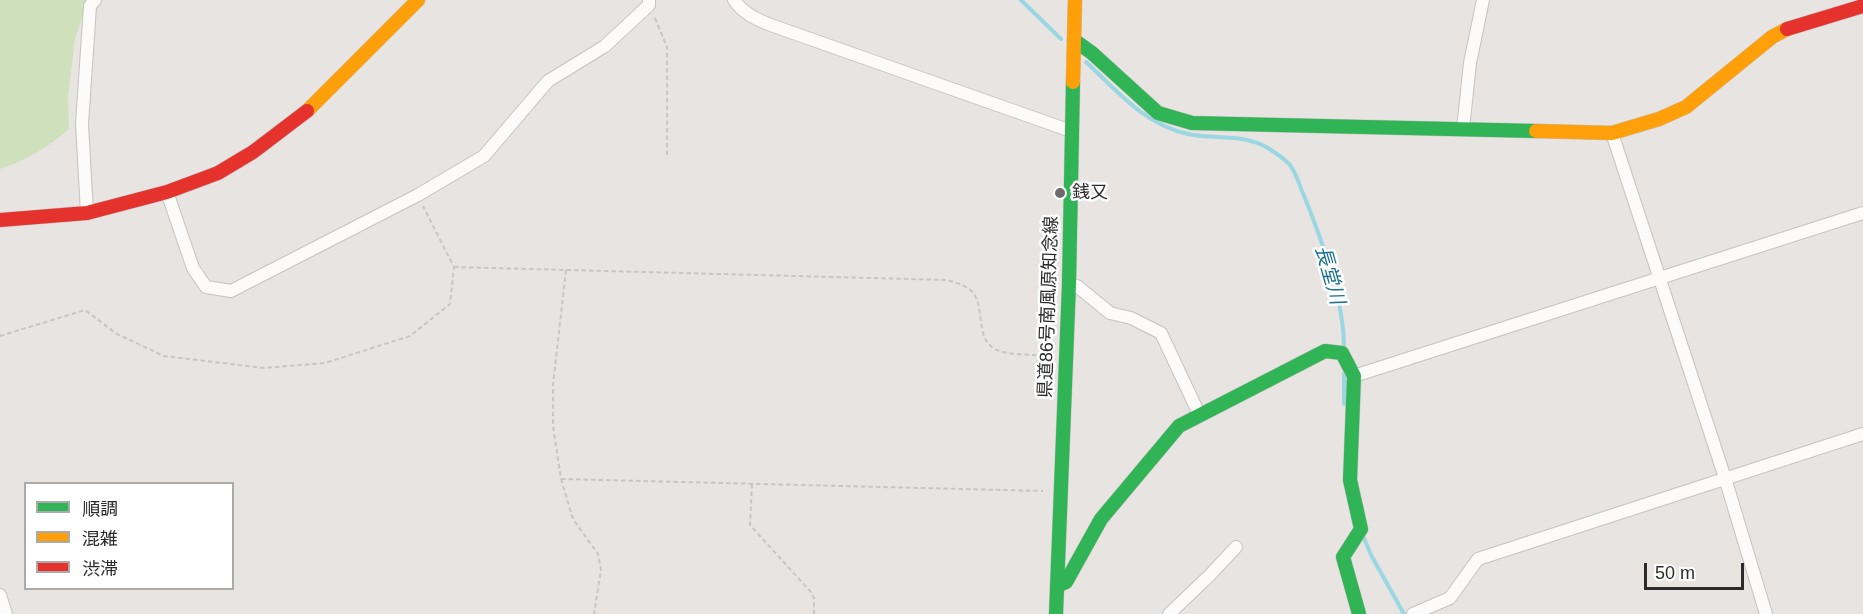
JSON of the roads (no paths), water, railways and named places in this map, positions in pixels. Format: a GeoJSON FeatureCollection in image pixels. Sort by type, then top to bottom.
{"type":"FeatureCollection","features":[{"type":"Feature","properties":{"kind":"street"},"geometry":{"type":"LineString","coordinates":[[87,213],[81,124],[90,6],[95,0]]}},
{"type":"Feature","properties":{"kind":"street"},"geometry":{"type":"LineString","coordinates":[[0,220],[87,213],[167,192],[218,173],[253,152],[309,109],[418,0]]}},
{"type":"Feature","properties":{"kind":"street"},"geometry":{"type":"LineString","coordinates":[[734,0],[750,17],[768,24],[1071,131]]}},
{"type":"Feature","properties":{"kind":"street","name":"県道86号南風原知念線"},"geometry":{"type":"LineString","coordinates":[[1056,614],[1069,284],[1075,0]]}},
{"type":"Feature","properties":{"kind":"street"},"geometry":{"type":"LineString","coordinates":[[1462,129],[1470,63],[1483,0]]}},
{"type":"Feature","properties":{"kind":"street"},"geometry":{"type":"LineString","coordinates":[[167,192],[193,268],[206,288],[231,291],[418,195],[484,156],[548,81],[606,46],[649,2]]}},
{"type":"Feature","properties":{"kind":"street"},"geometry":{"type":"LineString","coordinates":[[1074,40],[1092,53],[1158,113],[1192,123],[1612,133],[1659,119],[1686,106],[1772,37],[1793,26],[1863,6]]}},
{"type":"Feature","properties":{"kind":"street"},"geometry":{"type":"LineString","coordinates":[[1612,133],[1725,478],[1766,614]]}},
{"type":"Feature","properties":{"kind":"street"},"geometry":{"type":"LineString","coordinates":[[1354,376],[1863,213]]}},
{"type":"Feature","properties":{"kind":"street"},"geometry":{"type":"LineString","coordinates":[[1069,284],[1077,286],[1110,313],[1131,318],[1161,333],[1199,414]]}},
{"type":"Feature","properties":{"kind":"street"},"geometry":{"type":"LineString","coordinates":[[1057,586],[1066,582],[1101,519],[1179,426],[1325,351],[1342,353],[1354,376],[1350,480],[1361,529],[1343,557],[1359,614]]}},
{"type":"Feature","properties":{"kind":"street"},"geometry":{"type":"LineString","coordinates":[[1413,614],[1450,598],[1478,559],[1863,434]]}},
{"type":"Feature","properties":{"kind":"street"},"geometry":{"type":"LineString","coordinates":[[1169,614],[1236,547]]}},
{"type":"Feature","properties":{"kind":"street"},"geometry":{"type":"LineString","coordinates":[[0,595],[6,614]]}},
{"type":"Feature","properties":{"kind":"waterway","name":"長堂川"},"geometry":{"type":"LineString","coordinates":[[1021,0],[1061,39]]}},
{"type":"Feature","properties":{"kind":"waterway","name":"長堂川"},"geometry":{"type":"LineString","coordinates":[[1086,62],[1132,106],[1158,123],[1188,134],[1258,143],[1290,165],[1312,215],[1331,271],[1340,310],[1344,347]]}},
{"type":"Feature","properties":{"kind":"waterway","name":"長堂川"},"geometry":{"type":"LineString","coordinates":[[1344,373],[1344,404]]}},
{"type":"Feature","properties":{"kind":"waterway","name":"長堂川"},"geometry":{"type":"LineString","coordinates":[[1364,538],[1404,614]]}},
{"type":"Feature","properties":{"kind":"place","name":"銭又"},"geometry":{"type":"Point","coordinates":[1060,193]}}]}
